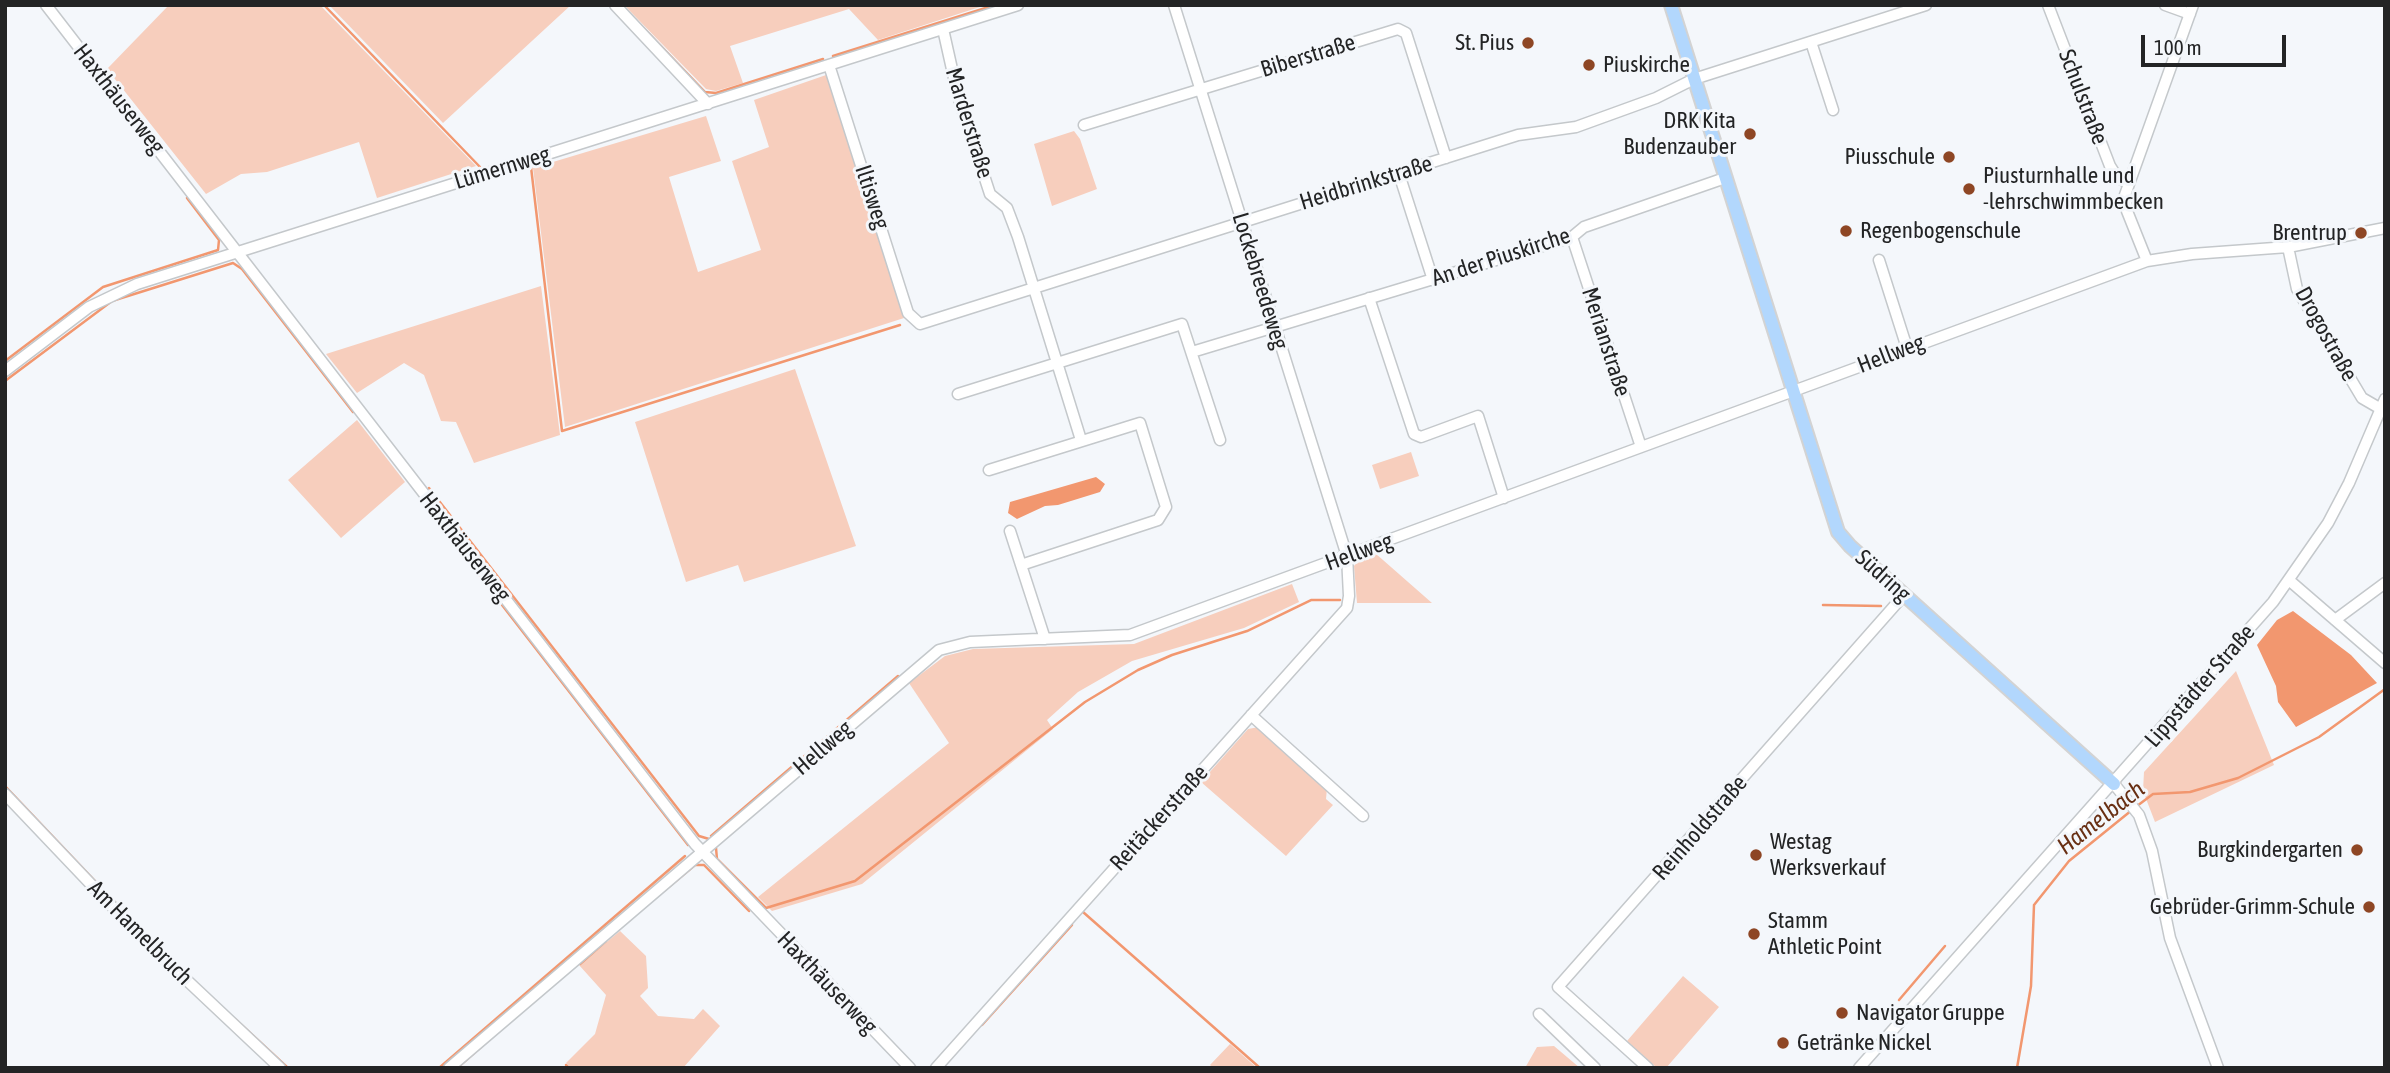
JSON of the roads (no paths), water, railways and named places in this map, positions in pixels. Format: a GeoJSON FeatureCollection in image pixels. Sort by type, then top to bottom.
{"type":"FeatureCollection","features":[{"type":"Feature","properties":{"kind":"main road","name":"Südring"},"geometry":{"type":"LineString","coordinates":[[1671,5],[1838,532],[2114,784]]}},
{"type":"Feature","properties":{"kind":"street","name":"Haxthäuserweg"},"geometry":{"type":"LineString","coordinates":[[46,5],[702,852],[910,1068]]}},
{"type":"Feature","properties":{"kind":"street"},"geometry":{"type":"LineString","coordinates":[[615,5],[708,104]]}},
{"type":"Feature","properties":{"kind":"street","name":"Lümernweg"},"geometry":{"type":"LineString","coordinates":[[5,371],[108,295],[1018,5]]}},
{"type":"Feature","properties":{"kind":"street","name":"Lockebreedeweg"},"geometry":{"type":"LineString","coordinates":[[1174,5],[1347,556]]}},
{"type":"Feature","properties":{"kind":"street","name":"Schulstraße"},"geometry":{"type":"LineString","coordinates":[[2048,5],[2109,166],[2117,177],[2128,183]]}},
{"type":"Feature","properties":{"kind":"street"},"geometry":{"type":"LineString","coordinates":[[2147,261],[2127,211],[2128,183],[2191,10],[2165,5]]}},
{"type":"Feature","properties":{"kind":"street","name":"Heidbrinkstraße"},"geometry":{"type":"LineString","coordinates":[[920,324],[1518,135],[1576,127],[1656,98],[1693,79],[1919,6]]}},
{"type":"Feature","properties":{"kind":"street","name":"Marderstraße"},"geometry":{"type":"LineString","coordinates":[[943,29],[957,96],[990,194],[1007,208],[1081,440]]}},
{"type":"Feature","properties":{"kind":"street","name":"Biberstraße"},"geometry":{"type":"LineString","coordinates":[[1084,124],[1398,29],[1403,31],[1446,158]]}},
{"type":"Feature","properties":{"kind":"street"},"geometry":{"type":"LineString","coordinates":[[1811,43],[1833,110]]}},
{"type":"Feature","properties":{"kind":"street","name":"Iltisweg"},"geometry":{"type":"LineString","coordinates":[[830,65],[908,313],[920,324]]}},
{"type":"Feature","properties":{"kind":"street"},"geometry":{"type":"LineString","coordinates":[[1399,174],[1433,280]]}},
{"type":"Feature","properties":{"kind":"street","name":"An der Piuskirche"},"geometry":{"type":"LineString","coordinates":[[1192,352],[1572,237],[1584,227],[1725,178]]}},
{"type":"Feature","properties":{"kind":"street","name":"Hellweg"},"geometry":{"type":"LineString","coordinates":[[449,1068],[939,650],[970,642],[1130,635],[2147,261],[2192,254],[2288,247],[2385,228]]}},
{"type":"Feature","properties":{"kind":"street","name":"Merianstraße"},"geometry":{"type":"LineString","coordinates":[[1572,237],[1641,447]]}},
{"type":"Feature","properties":{"kind":"street","name":"Drogostraße"},"geometry":{"type":"LineString","coordinates":[[2288,247],[2297,289],[2362,398],[2383,404]]}},
{"type":"Feature","properties":{"kind":"street"},"geometry":{"type":"LineString","coordinates":[[1879,260],[1907,348]]}},
{"type":"Feature","properties":{"kind":"street"},"geometry":{"type":"LineString","coordinates":[[1369,298],[1414,434],[1421,437],[1478,416],[1504,498]]}},
{"type":"Feature","properties":{"kind":"street"},"geometry":{"type":"LineString","coordinates":[[958,394],[1182,324],[1220,440]]}},
{"type":"Feature","properties":{"kind":"street","name":"Lippstädter Straße"},"geometry":{"type":"LineString","coordinates":[[1859,1068],[2114,784],[2290,581],[2344,493],[2383,404]]}},
{"type":"Feature","properties":{"kind":"street"},"geometry":{"type":"LineString","coordinates":[[989,470],[1140,423],[1166,507],[1158,520],[1021,565]]}},
{"type":"Feature","properties":{"kind":"street"},"geometry":{"type":"LineString","coordinates":[[1010,531],[1045,639]]}},
{"type":"Feature","properties":{"kind":"street","name":"Reitäckerstraße"},"geometry":{"type":"LineString","coordinates":[[936,1068],[1347,608],[1347,556]]}},
{"type":"Feature","properties":{"kind":"street"},"geometry":{"type":"LineString","coordinates":[[2290,581],[2385,663]]}},
{"type":"Feature","properties":{"kind":"street"},"geometry":{"type":"LineString","coordinates":[[2335,620],[2385,583]]}},
{"type":"Feature","properties":{"kind":"street","name":"Reinholdstraße"},"geometry":{"type":"LineString","coordinates":[[1648,1068],[1558,987],[1904,595]]}},
{"type":"Feature","properties":{"kind":"street"},"geometry":{"type":"LineString","coordinates":[[1251,715],[1363,816]]}},
{"type":"Feature","properties":{"kind":"street","name":"Südring"},"geometry":{"type":"LineString","coordinates":[[2114,784],[2139,815],[2152,851],[2170,938],[2218,1068]]}},
{"type":"Feature","properties":{"kind":"street","name":"Am Hamelbruch"},"geometry":{"type":"LineString","coordinates":[[5,794],[142,938],[280,1068]]}},
{"type":"Feature","properties":{"kind":"street"},"geometry":{"type":"LineString","coordinates":[[1539,1014],[1595,1068]]}},
{"type":"Feature","properties":{"kind":"waterway"},"geometry":{"type":"LineString","coordinates":[[324,5],[480,167]]}},
{"type":"Feature","properties":{"kind":"waterway"},"geometry":{"type":"LineString","coordinates":[[833,56],[995,5]]}},
{"type":"Feature","properties":{"kind":"waterway"},"geometry":{"type":"LineString","coordinates":[[635,19],[705,92],[716,93],[823,59]]}},
{"type":"Feature","properties":{"kind":"waterway"},"geometry":{"type":"LineString","coordinates":[[531,167],[562,431],[900,325]]}},
{"type":"Feature","properties":{"kind":"waterway"},"geometry":{"type":"LineString","coordinates":[[5,361],[103,287],[218,250],[219,240],[187,198]]}},
{"type":"Feature","properties":{"kind":"waterway"},"geometry":{"type":"LineString","coordinates":[[5,381],[112,301],[233,263],[242,269],[353,412]]}},
{"type":"Feature","properties":{"kind":"waterway"},"geometry":{"type":"LineString","coordinates":[[429,488],[699,836],[709,839]]}},
{"type":"Feature","properties":{"kind":"waterway"},"geometry":{"type":"LineString","coordinates":[[478,574],[688,845]]}},
{"type":"Feature","properties":{"kind":"waterway"},"geometry":{"type":"LineString","coordinates":[[716,848],[717,859],[766,908],[855,881],[1085,702],[1138,670],[1172,655],[1247,631],[1311,600],[1340,600]]}},
{"type":"Feature","properties":{"kind":"waterway"},"geometry":{"type":"LineString","coordinates":[[1823,605],[1881,606]]}},
{"type":"Feature","properties":{"kind":"waterway"},"geometry":{"type":"LineString","coordinates":[[711,836],[898,676]]}},
{"type":"Feature","properties":{"kind":"waterway","name":"Hamelbach"},"geometry":{"type":"LineString","coordinates":[[2137,806],[2153,794],[2190,792],[2238,778],[2319,737],[2385,689]]}},
{"type":"Feature","properties":{"kind":"waterway"},"geometry":{"type":"LineString","coordinates":[[5,786],[148,937],[190,977]]}},
{"type":"Feature","properties":{"kind":"waterway","name":"Hamelbach"},"geometry":{"type":"LineString","coordinates":[[2017,1068],[2031,986],[2034,905],[2069,861],[2132,810]]}},
{"type":"Feature","properties":{"kind":"waterway"},"geometry":{"type":"LineString","coordinates":[[439,1068],[685,856]]}},
{"type":"Feature","properties":{"kind":"waterway"},"geometry":{"type":"LineString","coordinates":[[665,890],[695,865],[704,865],[749,911]]}},
{"type":"Feature","properties":{"kind":"waterway"},"geometry":{"type":"LineString","coordinates":[[1083,912],[1260,1068]]}},
{"type":"Feature","properties":{"kind":"waterway"},"geometry":{"type":"LineString","coordinates":[[982,1025],[1072,925]]}},
{"type":"Feature","properties":{"kind":"waterway"},"geometry":{"type":"LineString","coordinates":[[580,964],[606,941]]}},
{"type":"Feature","properties":{"kind":"waterway"},"geometry":{"type":"LineString","coordinates":[[1899,1000],[1945,946]]}},
{"type":"Feature","properties":{"kind":"waterway"},"geometry":{"type":"LineString","coordinates":[[457,1068],[514,1018]]}},
{"type":"Feature","properties":{"kind":"waterway"},"geometry":{"type":"LineString","coordinates":[[235,1019],[288,1068]]}},
{"type":"Feature","properties":{"kind":"waterway"},"geometry":{"type":"LineString","coordinates":[[566,1065],[569,1068]]}},
{"type":"Feature","properties":{"kind":"place","name":"St. Pius"},"geometry":{"type":"Point","coordinates":[1528,43]}},
{"type":"Feature","properties":{"kind":"place","name":"Piuskirche"},"geometry":{"type":"Point","coordinates":[1589,65]}},
{"type":"Feature","properties":{"kind":"place","name":"DRK Kita Budenzauber"},"geometry":{"type":"Point","coordinates":[1750,134]}},
{"type":"Feature","properties":{"kind":"place","name":"Piusschule"},"geometry":{"type":"Point","coordinates":[1949,157]}},
{"type":"Feature","properties":{"kind":"place","name":"Piusturnhalle und -lehrschwimmbecken"},"geometry":{"type":"Point","coordinates":[1969,189]}},
{"type":"Feature","properties":{"kind":"place","name":"Regenbogenschule"},"geometry":{"type":"Point","coordinates":[1846,231]}},
{"type":"Feature","properties":{"kind":"place","name":"Brentrup"},"geometry":{"type":"Point","coordinates":[2361,233]}},
{"type":"Feature","properties":{"kind":"place","name":"Burgkindergarten"},"geometry":{"type":"Point","coordinates":[2357,850]}},
{"type":"Feature","properties":{"kind":"place","name":"Westag Werksverkauf"},"geometry":{"type":"Point","coordinates":[1756,855]}},
{"type":"Feature","properties":{"kind":"place","name":"Gebrüder-Grimm-Schule"},"geometry":{"type":"Point","coordinates":[2369,907]}},
{"type":"Feature","properties":{"kind":"place","name":"Stamm Athletic Point"},"geometry":{"type":"Point","coordinates":[1754,934]}},
{"type":"Feature","properties":{"kind":"place","name":"Navigator Gruppe"},"geometry":{"type":"Point","coordinates":[1842,1013]}},
{"type":"Feature","properties":{"kind":"place","name":"Getränke Nickel"},"geometry":{"type":"Point","coordinates":[1783,1043]}}]}
